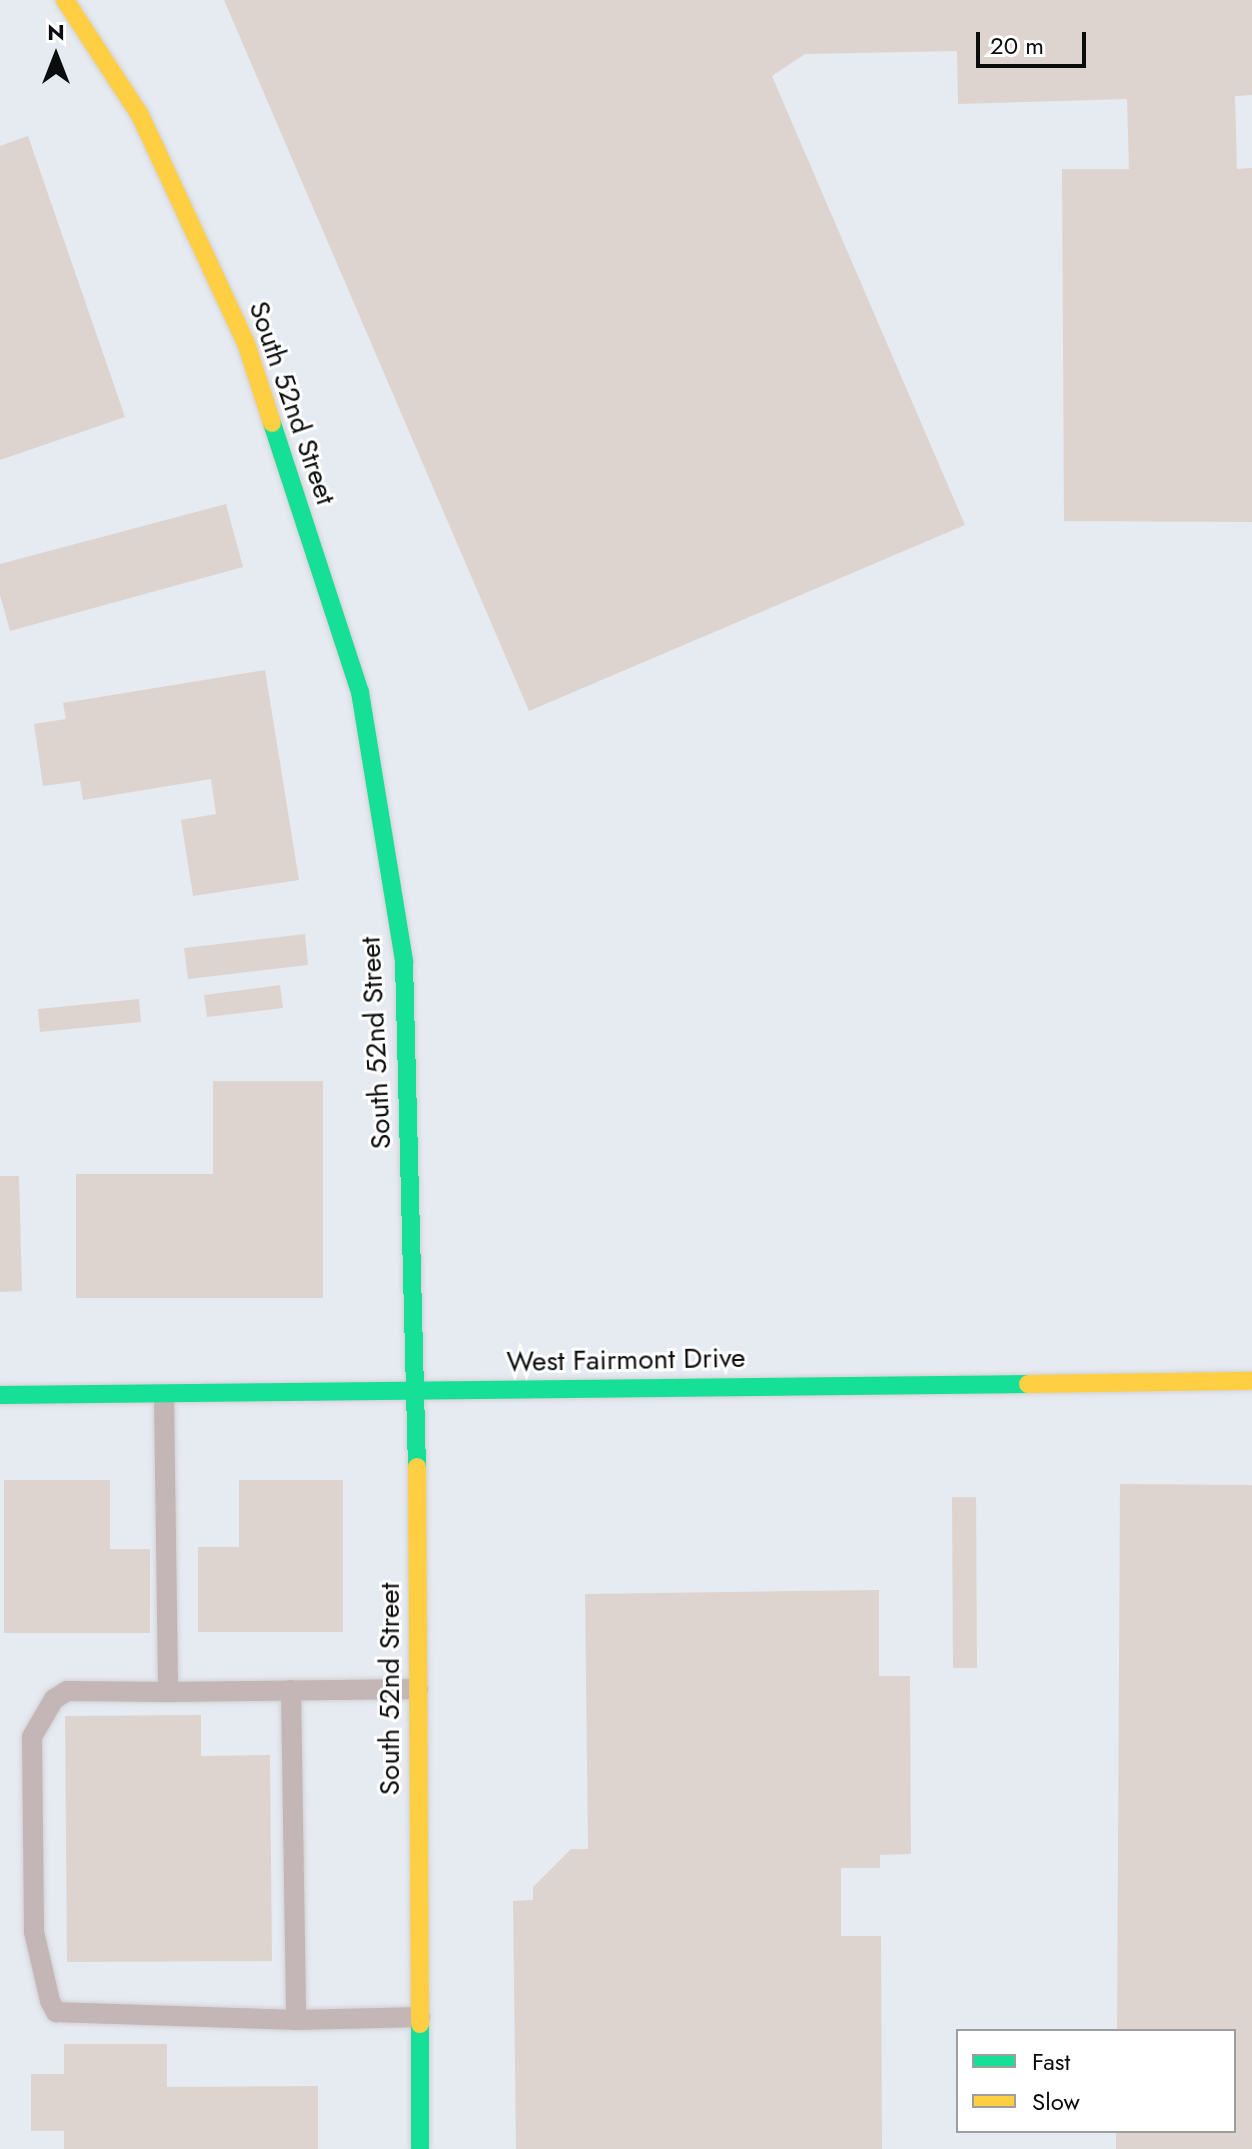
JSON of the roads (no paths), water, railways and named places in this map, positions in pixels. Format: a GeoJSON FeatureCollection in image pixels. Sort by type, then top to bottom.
{"type":"FeatureCollection","features":[{"type":"Feature","properties":{"kind":"street","name":"South 52nd Street"},"geometry":{"type":"LineString","coordinates":[[65,0],[140,115],[246,343],[360,692],[404,962],[417,1391],[420,2149]]}},
{"type":"Feature","properties":{"kind":"street","name":"West Fairmont Drive"},"geometry":{"type":"LineString","coordinates":[[0,1395],[164,1396],[1252,1381]]}},
{"type":"Feature","properties":{"kind":"lane"},"geometry":{"type":"LineString","coordinates":[[164,1396],[168,1692]]}},
{"type":"Feature","properties":{"kind":"lane"},"geometry":{"type":"LineString","coordinates":[[418,1689],[67,1691],[54,1699],[32,1737],[39,1957],[56,2012],[296,2020],[420,2017]]}},
{"type":"Feature","properties":{"kind":"lane"},"geometry":{"type":"LineString","coordinates":[[291,1690],[296,2020]]}}]}
